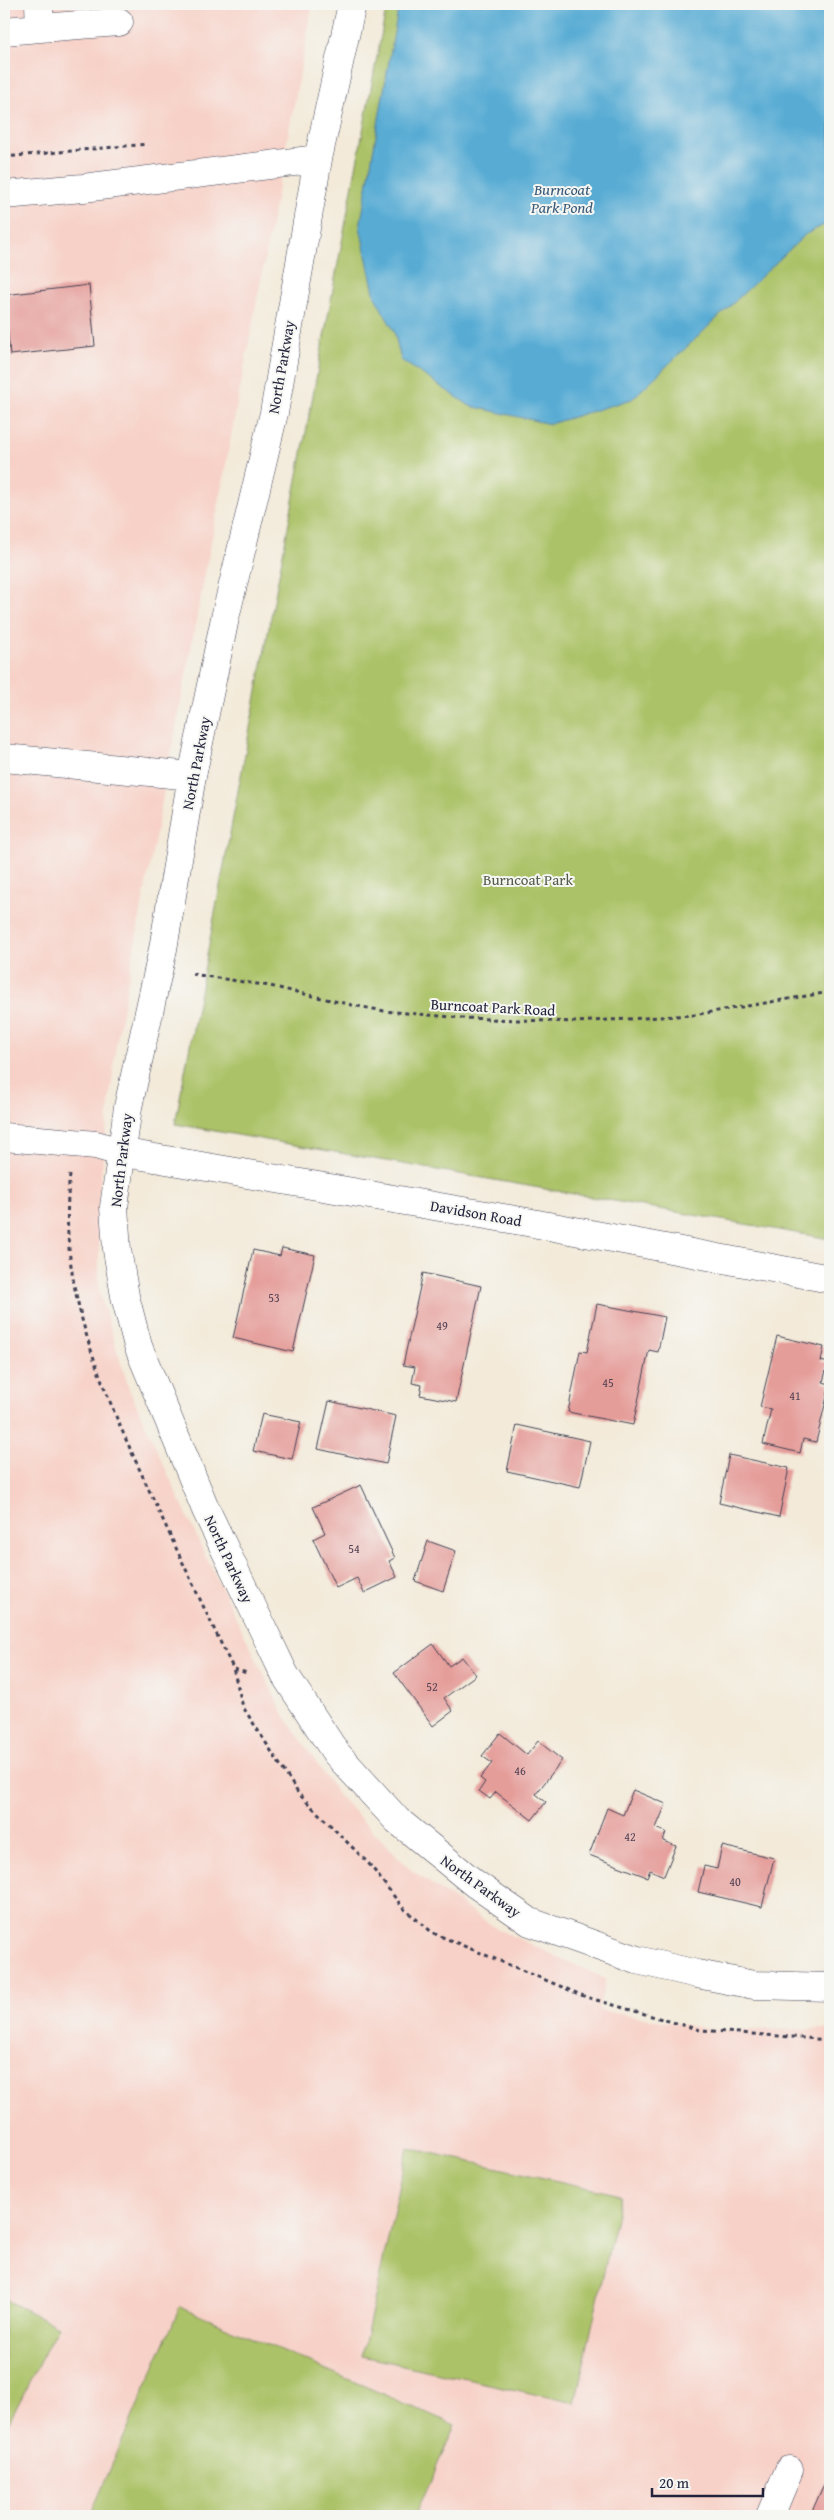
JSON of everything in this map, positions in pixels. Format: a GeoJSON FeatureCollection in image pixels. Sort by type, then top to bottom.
{"type":"FeatureCollection","features":[{"type":"Feature","properties":{"kind":"street","name":"North Parkway"},"geometry":{"type":"LineString","coordinates":[[352,4],[318,159],[274,413],[225,618],[192,776],[158,969],[120,1152],[114,1207],[117,1250],[125,1296],[138,1346],[206,1510],[285,1675],[336,1753],[397,1820],[419,1840],[474,1883],[530,1922],[629,1957],[698,1974],[754,1985],[830,1987]]}},
{"type":"Feature","properties":{"kind":"street"},"geometry":{"type":"LineString","coordinates":[[4,31],[39,16],[119,22]]}},
{"type":"Feature","properties":{"kind":"street"},"geometry":{"type":"LineString","coordinates":[[4,195],[83,188],[318,159]]}},
{"type":"Feature","properties":{"kind":"street"},"geometry":{"type":"LineString","coordinates":[[4,758],[192,776]]}},
{"type":"Feature","properties":{"kind":"street","name":"Davidson Road"},"geometry":{"type":"LineString","coordinates":[[4,1137],[96,1145],[120,1152],[527,1222],[830,1279]]}},
{"type":"Feature","properties":{"kind":"street"},"geometry":{"type":"LineString","coordinates":[[770,2516],[790,2470]]}},
{"type":"Feature","properties":{"kind":"path"},"geometry":{"type":"LineString","coordinates":[[4,157],[150,144]]}},
{"type":"Feature","properties":{"kind":"path","name":"Burncoat Park Road"},"geometry":{"type":"LineString","coordinates":[[158,969],[270,986],[384,1011],[482,1019],[576,1022],[635,1020],[694,1015],[830,992]]}},
{"type":"Feature","properties":{"kind":"shaded area"},"geometry":{"type":"Polygon","coordinates":[[[4,4],[313,4],[116,1044],[99,1195],[99,1291],[129,1389],[206,1557],[283,1713],[339,1796],[411,1870],[497,1929],[606,1979],[598,2010],[715,2030],[830,2029],[830,2516],[4,2516],[4,4]]]}},
{"type":"Feature","properties":{"kind":"green space","name":"Burncoat Park"},"geometry":{"type":"Polygon","coordinates":[[[387,4],[830,4],[830,1239],[175,1124],[387,4]]]}},
{"type":"Feature","properties":{"kind":"green space"},"geometry":{"type":"Polygon","coordinates":[[[408,2148],[621,2195],[575,2403],[362,2356],[408,2148]]]}},
{"type":"Feature","properties":{"kind":"green space"},"geometry":{"type":"Polygon","coordinates":[[[4,2299],[58,2326],[4,2432],[4,2299]]]}},
{"type":"Feature","properties":{"kind":"green space"},"geometry":{"type":"Polygon","coordinates":[[[180,2307],[455,2425],[415,2516],[90,2516],[180,2307]]]}},
{"type":"Feature","properties":{"kind":"water","name":"Burncoat Park Pond"},"geometry":{"type":"Polygon","coordinates":[[[399,4],[830,4],[830,222],[806,234],[632,399],[550,424],[470,406],[401,360],[394,331],[375,297],[360,227],[399,4]]]}},
{"type":"Feature","properties":{"kind":"building"},"geometry":{"type":"Polygon","coordinates":[[[89,285],[95,346],[10,355],[4,295],[89,285]]]}},
{"type":"Feature","properties":{"kind":"building"},"geometry":{"type":"Polygon","coordinates":[[[282,1248],[315,1255],[293,1352],[233,1338],[253,1250],[280,1256],[282,1248]]]}},
{"type":"Feature","properties":{"kind":"building"},"geometry":{"type":"Polygon","coordinates":[[[423,1273],[481,1286],[456,1402],[420,1395],[422,1385],[412,1383],[415,1367],[403,1365],[423,1273]]]}},
{"type":"Feature","properties":{"kind":"building"},"geometry":{"type":"Polygon","coordinates":[[[597,1304],[665,1317],[658,1352],[649,1350],[633,1425],[568,1412],[580,1351],[587,1352],[597,1304]]]}},
{"type":"Feature","properties":{"kind":"building"},"geometry":{"type":"Polygon","coordinates":[[[777,1336],[824,1347],[821,1361],[828,1363],[823,1382],[830,1384],[816,1442],[803,1439],[800,1453],[763,1444],[771,1409],[760,1407],[777,1336]]]}},
{"type":"Feature","properties":{"kind":"building"},"geometry":{"type":"Polygon","coordinates":[[[329,1401],[396,1416],[386,1464],[318,1449],[329,1401]]]}},
{"type":"Feature","properties":{"kind":"building"},"geometry":{"type":"Polygon","coordinates":[[[262,1414],[301,1422],[292,1459],[253,1451],[262,1414]]]}},
{"type":"Feature","properties":{"kind":"building"},"geometry":{"type":"Polygon","coordinates":[[[517,1425],[590,1441],[580,1487],[507,1471],[517,1425]]]}},
{"type":"Feature","properties":{"kind":"building"},"geometry":{"type":"Polygon","coordinates":[[[729,1455],[789,1468],[779,1517],[719,1503],[729,1455]]]}},
{"type":"Feature","properties":{"kind":"building"},"geometry":{"type":"Polygon","coordinates":[[[361,1485],[395,1558],[389,1561],[397,1577],[364,1593],[357,1578],[336,1588],[313,1539],[325,1533],[313,1507],[361,1485]]]}},
{"type":"Feature","properties":{"kind":"building"},"geometry":{"type":"Polygon","coordinates":[[[428,1541],[456,1551],[443,1591],[415,1581],[428,1541]]]}},
{"type":"Feature","properties":{"kind":"building"},"geometry":{"type":"Polygon","coordinates":[[[433,1644],[449,1666],[462,1657],[476,1675],[444,1698],[453,1711],[433,1726],[394,1673],[433,1644]]]}},
{"type":"Feature","properties":{"kind":"building"},"geometry":{"type":"Polygon","coordinates":[[[500,1733],[527,1755],[538,1741],[562,1760],[536,1794],[546,1802],[532,1820],[496,1792],[490,1799],[479,1791],[485,1782],[480,1778],[492,1763],[482,1756],[500,1733]]]}},
{"type":"Feature","properties":{"kind":"building"},"geometry":{"type":"Polygon","coordinates":[[[633,1790],[666,1804],[656,1828],[666,1832],[663,1841],[676,1846],[664,1876],[650,1870],[647,1877],[589,1855],[607,1808],[623,1815],[633,1790]]]}},
{"type":"Feature","properties":{"kind":"building"},"geometry":{"type":"Polygon","coordinates":[[[722,1846],[774,1858],[762,1907],[698,1892],[704,1866],[717,1869],[722,1846]]]}},
{"type":"Feature","properties":{"kind":"building"},"geometry":{"type":"Polygon","coordinates":[[[824,2484],[830,2487],[830,2516],[810,2516],[824,2484]]]}}]}
